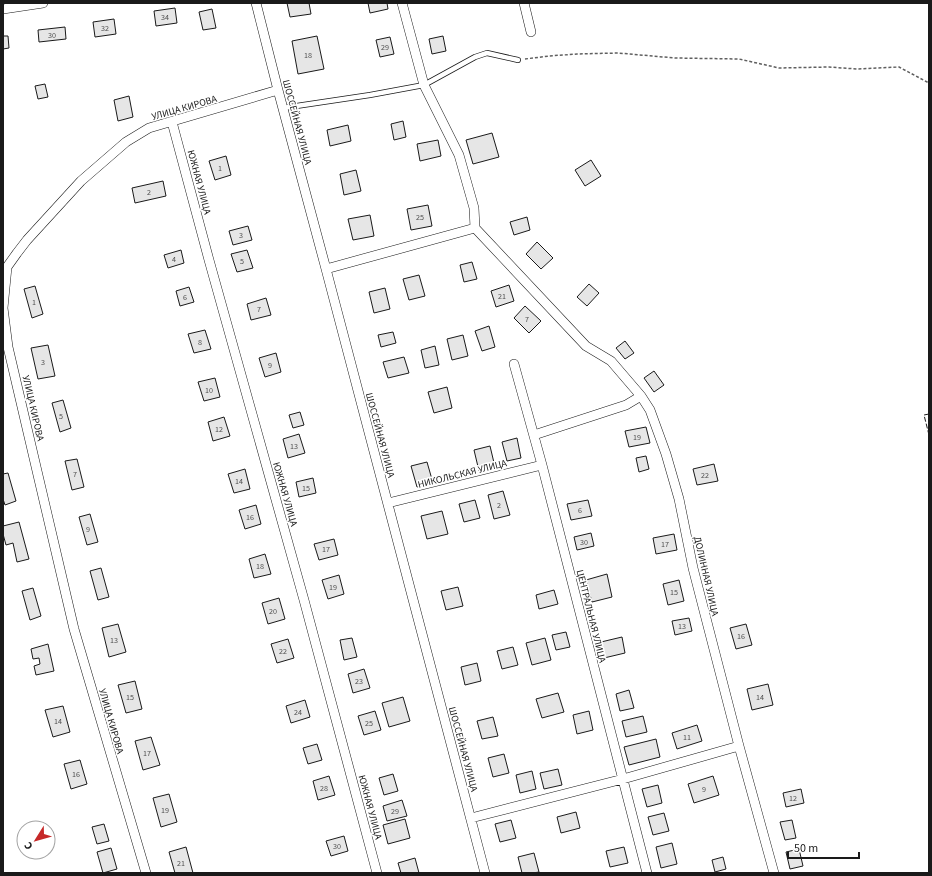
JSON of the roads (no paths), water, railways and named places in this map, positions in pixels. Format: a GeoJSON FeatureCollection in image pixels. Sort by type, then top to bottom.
{"type":"FeatureCollection","features":[{"type":"Feature","properties":{"kind":"street"},"geometry":{"type":"LineString","coordinates":[[3,9],[43,3]]}},
{"type":"Feature","properties":{"kind":"street","name":"ШОССЕЙНАЯ УЛИЦА"},"geometry":{"type":"LineString","coordinates":[[256,3],[485,873]]}},
{"type":"Feature","properties":{"kind":"street"},"geometry":{"type":"LineString","coordinates":[[326,268],[475,228],[474,208],[459,155],[424,85],[402,3]]}},
{"type":"Feature","properties":{"kind":"street"},"geometry":{"type":"LineString","coordinates":[[524,3],[531,32]]}},
{"type":"Feature","properties":{"kind":"street","name":"УЛИЦА КИРОВА"},"geometry":{"type":"LineString","coordinates":[[146,873],[74,629],[6,345],[3,308],[7,268],[27,240],[81,181],[126,142],[149,128],[278,90]]}},
{"type":"Feature","properties":{"kind":"street","name":"ЮЖНАЯ УЛИЦА"},"geometry":{"type":"LineString","coordinates":[[172,122],[304,600],[377,873]]}},
{"type":"Feature","properties":{"kind":"street","name":"ДОЛИННАЯ УЛИЦА"},"geometry":{"type":"LineString","coordinates":[[475,228],[586,346],[611,361],[641,396],[650,410],[666,454],[679,500],[692,568],[774,873]]}},
{"type":"Feature","properties":{"kind":"street","name":"ЦЕНТРАЛЬНАЯ УЛИЦА"},"geometry":{"type":"LineString","coordinates":[[514,364],[542,465],[647,873]]}},
{"type":"Feature","properties":{"kind":"street"},"geometry":{"type":"LineString","coordinates":[[534,435],[626,405],[641,396]]}},
{"type":"Feature","properties":{"kind":"street","name":"НИКОЛЬСКАЯ УЛИЦА"},"geometry":{"type":"LineString","coordinates":[[388,503],[542,465]]}},
{"type":"Feature","properties":{"kind":"street"},"geometry":{"type":"LineString","coordinates":[[471,818],[623,779],[739,746]]}},
{"type":"Feature","properties":{"kind":"lane"},"geometry":{"type":"LineString","coordinates":[[283,108],[424,85],[475,57],[487,53],[518,60]]}}]}
